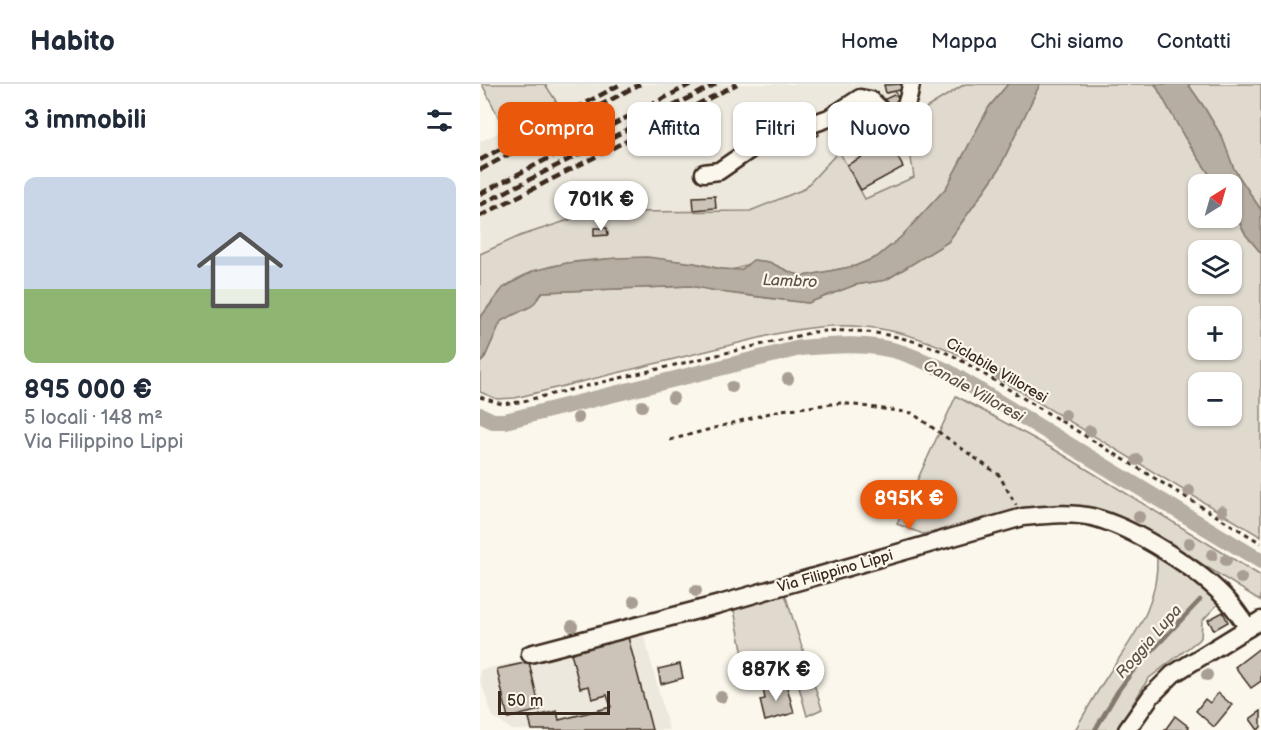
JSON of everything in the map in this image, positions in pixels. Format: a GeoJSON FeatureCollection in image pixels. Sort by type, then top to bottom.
{"type":"FeatureCollection","features":[{"type":"Feature","properties":{"kind":"street"},"geometry":{"type":"LineString","coordinates":[[704,173],[718,171],[761,142],[829,118],[860,98],[871,100],[887,116],[898,113],[907,105],[911,84]]}},
{"type":"Feature","properties":{"kind":"street","name":"Via Filippino Lippi"},"geometry":{"type":"LineString","coordinates":[[530,654],[1023,517],[1056,514],[1091,517],[1113,524],[1153,545],[1207,580],[1255,624]]}},
{"type":"Feature","properties":{"kind":"street"},"geometry":{"type":"LineString","coordinates":[[1126,730],[1151,696],[1173,674],[1255,624]]}},
{"type":"Feature","properties":{"kind":"path","name":"Ciclabile Villoresi"},"geometry":{"type":"LineString","coordinates":[[480,397],[502,404],[519,402],[814,332],[852,330],[889,334],[954,356],[1261,543]]}},
{"type":"Feature","properties":{"kind":"path"},"geometry":{"type":"LineString","coordinates":[[670,440],[781,410],[841,403],[912,413],[999,475],[1023,517]]}},
{"type":"Feature","properties":{"kind":"shaded area"},"geometry":{"type":"Polygon","coordinates":[[[482,84],[965,84],[932,104],[932,102],[828,102],[828,156],[835,156],[804,189],[750,211],[630,212],[480,254],[480,142],[498,133],[498,156],[615,156],[615,102],[498,102],[498,115],[482,84]]]}},
{"type":"Feature","properties":{"kind":"shaded area"},"geometry":{"type":"Polygon","coordinates":[[[482,84],[545,84],[556,101],[498,102],[498,116],[482,84]]]}},
{"type":"Feature","properties":{"kind":"shaded area"},"geometry":{"type":"Polygon","coordinates":[[[965,84],[1008,84],[989,107],[946,188],[901,237],[877,257],[855,266],[804,276],[769,262],[754,260],[731,270],[693,263],[648,259],[567,263],[520,277],[500,292],[480,318],[480,254],[520,236],[578,217],[630,212],[750,211],[804,189],[834,156],[842,156],[865,199],[914,177],[911,156],[932,156],[932,104],[965,84]]]}},
{"type":"Feature","properties":{"kind":"shaded area"},"geometry":{"type":"Polygon","coordinates":[[[1040,84],[1155,84],[1185,138],[1209,174],[1188,174],[1188,228],[1242,228],[1261,253],[1261,537],[960,355],[894,331],[851,326],[815,327],[763,337],[515,398],[497,399],[480,392],[480,363],[501,321],[531,306],[542,292],[690,286],[808,303],[855,285],[886,280],[948,242],[998,171],[1040,84]]]}},
{"type":"Feature","properties":{"kind":"shaded area"},"geometry":{"type":"Polygon","coordinates":[[[1188,84],[1261,84],[1261,210],[1242,181],[1242,174],[1237,174],[1234,169],[1222,137],[1188,84]]]}},
{"type":"Feature","properties":{"kind":"shaded area"},"geometry":{"type":"Polygon","coordinates":[[[841,156],[911,156],[915,178],[865,199],[841,156]]]}},
{"type":"Feature","properties":{"kind":"shaded area"},"geometry":{"type":"Polygon","coordinates":[[[956,396],[1057,451],[1261,576],[1261,601],[1159,537],[1119,518],[1001,518],[923,534],[897,524],[956,396]]]}},
{"type":"Feature","properties":{"kind":"shaded area"},"geometry":{"type":"Polygon","coordinates":[[[1157,555],[1193,578],[1218,604],[1202,621],[1201,638],[1148,679],[1117,730],[1075,730],[1142,621],[1154,591],[1157,555]]]}},
{"type":"Feature","properties":{"kind":"shaded area"},"geometry":{"type":"Polygon","coordinates":[[[785,594],[822,709],[807,716],[794,669],[748,679],[734,610],[785,594]]]}},
{"type":"Feature","properties":{"kind":"shaded area"},"geometry":{"type":"Polygon","coordinates":[[[644,635],[669,730],[512,730],[493,717],[480,680],[480,670],[644,635]]]}},
{"type":"Feature","properties":{"kind":"water","name":"Lambro"},"geometry":{"type":"Polygon","coordinates":[[[1008,84],[1040,84],[998,171],[948,242],[886,280],[855,285],[808,303],[690,286],[543,292],[532,306],[501,321],[480,363],[480,318],[503,288],[533,271],[567,263],[647,257],[720,269],[741,270],[753,260],[769,262],[804,276],[855,266],[877,257],[901,237],[946,188],[989,107],[1008,84]]]}},
{"type":"Feature","properties":{"kind":"water"},"geometry":{"type":"Polygon","coordinates":[[[1155,84],[1188,84],[1222,137],[1237,174],[1209,174],[1185,138],[1155,84]]]}},
{"type":"Feature","properties":{"kind":"water"},"geometry":{"type":"Polygon","coordinates":[[[1242,181],[1261,210],[1261,253],[1242,228],[1242,181]]]}},
{"type":"Feature","properties":{"kind":"building"},"geometry":{"type":"Polygon","coordinates":[[[904,84],[905,89],[886,93],[884,85],[904,84]]]}},
{"type":"Feature","properties":{"kind":"building"},"geometry":{"type":"Polygon","coordinates":[[[896,94],[900,102],[884,102],[883,100],[896,94]]]}},
{"type":"Feature","properties":{"kind":"building"},"geometry":{"type":"Polygon","coordinates":[[[897,156],[903,167],[861,190],[847,165],[862,157],[897,156]]]}},
{"type":"Feature","properties":{"kind":"building"},"geometry":{"type":"Polygon","coordinates":[[[715,196],[716,208],[694,210],[693,197],[715,196]]]}},
{"type":"Feature","properties":{"kind":"building"},"geometry":{"type":"Polygon","coordinates":[[[594,228],[607,228],[608,235],[594,236],[594,228]]]}},
{"type":"Feature","properties":{"kind":"building"},"geometry":{"type":"Polygon","coordinates":[[[1223,612],[1228,622],[1214,630],[1208,620],[1223,612]]]}},
{"type":"Feature","properties":{"kind":"building"},"geometry":{"type":"Polygon","coordinates":[[[628,637],[652,730],[532,730],[529,718],[557,711],[559,720],[611,707],[607,695],[592,699],[589,686],[580,688],[571,653],[628,637]]]}},
{"type":"Feature","properties":{"kind":"building"},"geometry":{"type":"Polygon","coordinates":[[[1261,647],[1261,681],[1251,688],[1235,667],[1261,647]]]}},
{"type":"Feature","properties":{"kind":"building"},"geometry":{"type":"Polygon","coordinates":[[[529,662],[540,710],[508,718],[497,669],[529,662]]]}},
{"type":"Feature","properties":{"kind":"building"},"geometry":{"type":"Polygon","coordinates":[[[680,664],[683,678],[661,684],[658,669],[680,664]]]}},
{"type":"Feature","properties":{"kind":"building"},"geometry":{"type":"Polygon","coordinates":[[[786,683],[794,713],[765,721],[760,700],[765,699],[763,688],[786,683]]]}},
{"type":"Feature","properties":{"kind":"building"},"geometry":{"type":"Polygon","coordinates":[[[1218,693],[1232,705],[1214,727],[1196,711],[1205,699],[1210,703],[1218,693]]]}},
{"type":"Feature","properties":{"kind":"building"},"geometry":{"type":"Polygon","coordinates":[[[1261,711],[1261,727],[1258,730],[1250,719],[1261,711]]]}},
{"type":"Feature","properties":{"kind":"building"},"geometry":{"type":"Polygon","coordinates":[[[1175,716],[1189,727],[1187,730],[1165,730],[1175,716]]]}},
{"type":"Feature","properties":{"kind":"waterway","name":"Canale Villoresi"},"geometry":{"type":"LineString","coordinates":[[480,415],[493,421],[505,421],[800,348],[852,345],[878,347],[903,353],[947,371],[1261,561]]}},
{"type":"Feature","properties":{"kind":"waterway","name":"Roggia Lupa"},"geometry":{"type":"LineString","coordinates":[[1095,730],[1132,672],[1200,600]]}},
{"type":"Feature","properties":{"kind":"railway"},"geometry":{"type":"LineString","coordinates":[[480,160],[621,84]]}},
{"type":"Feature","properties":{"kind":"railway"},"geometry":{"type":"LineString","coordinates":[[480,170],[640,84]]}},
{"type":"Feature","properties":{"kind":"railway"},"geometry":{"type":"LineString","coordinates":[[480,194],[691,84]]}},
{"type":"Feature","properties":{"kind":"railway"},"geometry":{"type":"LineString","coordinates":[[480,205],[716,84]]}},
{"type":"Feature","properties":{"kind":"railway"},"geometry":{"type":"LineString","coordinates":[[480,216],[737,84]]}}]}
